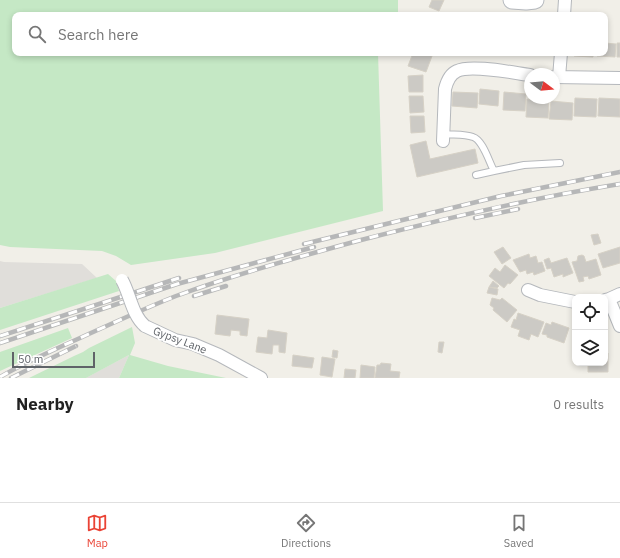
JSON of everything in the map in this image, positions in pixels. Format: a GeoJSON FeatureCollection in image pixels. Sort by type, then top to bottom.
{"type":"FeatureCollection","features":[{"type":"Feature","properties":{"kind":"street"},"geometry":{"type":"LineString","coordinates":[[512,0],[535,0]]}},
{"type":"Feature","properties":{"kind":"street"},"geometry":{"type":"LineString","coordinates":[[564,12],[565,0]]}},
{"type":"Feature","properties":{"kind":"street"},"geometry":{"type":"LineString","coordinates":[[558,68],[560,56]]}},
{"type":"Feature","properties":{"kind":"street"},"geometry":{"type":"LineString","coordinates":[[444,138],[445,89],[447,81],[451,75],[457,71],[472,69],[524,74]]}},
{"type":"Feature","properties":{"kind":"street"},"geometry":{"type":"LineString","coordinates":[[560,77],[620,78]]}},
{"type":"Feature","properties":{"kind":"street","name":"Gypsy Lane"},"geometry":{"type":"LineString","coordinates":[[122,280],[127,289],[138,320],[145,326],[175,340],[193,344],[219,355],[261,378]]}},
{"type":"Feature","properties":{"kind":"street"},"geometry":{"type":"LineString","coordinates":[[528,290],[540,295],[572,301]]}},
{"type":"Feature","properties":{"kind":"street"},"geometry":{"type":"LineString","coordinates":[[608,299],[620,294]]}},
{"type":"Feature","properties":{"kind":"street"},"geometry":{"type":"LineString","coordinates":[[608,301],[620,326]]}},
{"type":"Feature","properties":{"kind":"lane"},"geometry":{"type":"LineString","coordinates":[[444,138],[470,136],[478,139],[483,145],[494,171]]}},
{"type":"Feature","properties":{"kind":"lane"},"geometry":{"type":"LineString","coordinates":[[476,175],[524,165],[560,163]]}},
{"type":"Feature","properties":{"kind":"shaded area"},"geometry":{"type":"Polygon","coordinates":[[[0,261],[82,264],[97,278],[0,308],[0,261]]]}},
{"type":"Feature","properties":{"kind":"shaded area"},"geometry":{"type":"Polygon","coordinates":[[[129,355],[119,378],[86,378],[95,373],[129,355]]]}},
{"type":"Feature","properties":{"kind":"green space"},"geometry":{"type":"Polygon","coordinates":[[[0,0],[398,0],[398,12],[12,12],[12,56],[378,56],[383,211],[215,253],[131,265],[116,256],[102,251],[10,247],[0,245],[0,0]]]}},
{"type":"Feature","properties":{"kind":"green space"},"geometry":{"type":"Polygon","coordinates":[[[108,274],[116,281],[119,291],[0,330],[0,308],[108,274]]]}},
{"type":"Feature","properties":{"kind":"green space"},"geometry":{"type":"Polygon","coordinates":[[[132,327],[135,343],[130,355],[168,366],[226,378],[119,378],[129,355],[86,378],[29,378],[83,352],[132,327]]]}},
{"type":"Feature","properties":{"kind":"green space"},"geometry":{"type":"Polygon","coordinates":[[[68,328],[72,338],[0,371],[0,352],[68,328]]]}},
{"type":"Feature","properties":{"kind":"building"},"geometry":{"type":"Polygon","coordinates":[[[432,0],[444,0],[439,11],[429,7],[432,0]]]}},
{"type":"Feature","properties":{"kind":"building"},"geometry":{"type":"Polygon","coordinates":[[[608,43],[616,44],[615,57],[597,56],[608,56],[608,43]]]}},
{"type":"Feature","properties":{"kind":"building"},"geometry":{"type":"Polygon","coordinates":[[[617,43],[620,43],[620,57],[617,57],[617,43]]]}},
{"type":"Feature","properties":{"kind":"building"},"geometry":{"type":"Polygon","coordinates":[[[412,56],[432,56],[426,72],[408,66],[412,56]]]}},
{"type":"Feature","properties":{"kind":"building"},"geometry":{"type":"Polygon","coordinates":[[[423,75],[423,92],[409,92],[408,76],[423,75]]]}},
{"type":"Feature","properties":{"kind":"building"},"geometry":{"type":"Polygon","coordinates":[[[480,89],[499,91],[498,106],[479,104],[480,89]]]}},
{"type":"Feature","properties":{"kind":"building"},"geometry":{"type":"Polygon","coordinates":[[[453,92],[478,93],[477,108],[452,106],[453,92]]]}},
{"type":"Feature","properties":{"kind":"building"},"geometry":{"type":"Polygon","coordinates":[[[504,92],[524,94],[525,111],[503,110],[504,92]]]}},
{"type":"Feature","properties":{"kind":"building"},"geometry":{"type":"Polygon","coordinates":[[[409,96],[423,96],[424,112],[410,113],[409,96]]]}},
{"type":"Feature","properties":{"kind":"building"},"geometry":{"type":"Polygon","coordinates":[[[575,98],[597,99],[596,117],[574,116],[575,98]]]}},
{"type":"Feature","properties":{"kind":"building"},"geometry":{"type":"Polygon","coordinates":[[[599,98],[620,99],[620,117],[598,116],[599,98]]]}},
{"type":"Feature","properties":{"kind":"building"},"geometry":{"type":"Polygon","coordinates":[[[560,102],[573,103],[572,120],[549,119],[551,104],[560,104],[560,102]]]}},
{"type":"Feature","properties":{"kind":"building"},"geometry":{"type":"Polygon","coordinates":[[[527,104],[549,104],[548,118],[526,117],[527,104]]]}},
{"type":"Feature","properties":{"kind":"building"},"geometry":{"type":"Polygon","coordinates":[[[410,116],[424,116],[425,132],[411,133],[410,116]]]}},
{"type":"Feature","properties":{"kind":"building"},"geometry":{"type":"Polygon","coordinates":[[[426,141],[430,159],[475,149],[478,163],[417,177],[410,145],[426,141]]]}},
{"type":"Feature","properties":{"kind":"building"},"geometry":{"type":"Polygon","coordinates":[[[598,234],[601,243],[594,245],[591,235],[598,234]]]}},
{"type":"Feature","properties":{"kind":"building"},"geometry":{"type":"Polygon","coordinates":[[[503,247],[511,258],[502,264],[494,252],[503,247]]]}},
{"type":"Feature","properties":{"kind":"building"},"geometry":{"type":"Polygon","coordinates":[[[620,247],[620,263],[603,268],[598,254],[620,247]]]}},
{"type":"Feature","properties":{"kind":"building"},"geometry":{"type":"Polygon","coordinates":[[[529,254],[530,258],[536,256],[538,263],[542,262],[545,271],[534,275],[533,272],[527,274],[526,270],[520,272],[513,260],[529,254]]]}},
{"type":"Feature","properties":{"kind":"building"},"geometry":{"type":"Polygon","coordinates":[[[578,256],[584,256],[586,262],[596,259],[601,275],[589,279],[588,276],[583,277],[584,281],[579,282],[572,262],[577,261],[578,256]]]}},
{"type":"Feature","properties":{"kind":"building"},"geometry":{"type":"Polygon","coordinates":[[[549,258],[551,263],[567,258],[573,273],[563,277],[563,274],[554,277],[551,268],[547,269],[544,260],[549,258]]]}},
{"type":"Feature","properties":{"kind":"building"},"geometry":{"type":"Polygon","coordinates":[[[505,265],[518,275],[504,288],[489,276],[495,268],[500,272],[505,265]]]}},
{"type":"Feature","properties":{"kind":"building"},"geometry":{"type":"Polygon","coordinates":[[[493,281],[499,286],[497,288],[489,287],[493,281]]]}},
{"type":"Feature","properties":{"kind":"building"},"geometry":{"type":"Polygon","coordinates":[[[489,287],[498,289],[497,295],[487,293],[489,287]]]}},
{"type":"Feature","properties":{"kind":"building"},"geometry":{"type":"Polygon","coordinates":[[[492,298],[500,300],[502,298],[517,310],[507,322],[493,310],[494,308],[490,305],[492,298]]]}},
{"type":"Feature","properties":{"kind":"building"},"geometry":{"type":"Polygon","coordinates":[[[518,313],[544,322],[538,337],[531,334],[529,340],[518,336],[520,330],[511,327],[514,319],[516,320],[518,313]]]}},
{"type":"Feature","properties":{"kind":"building"},"geometry":{"type":"Polygon","coordinates":[[[217,315],[249,319],[247,336],[240,335],[240,331],[231,330],[230,336],[215,334],[217,315]]]}},
{"type":"Feature","properties":{"kind":"building"},"geometry":{"type":"Polygon","coordinates":[[[552,322],[569,328],[564,343],[542,334],[546,323],[551,325],[552,322]]]}},
{"type":"Feature","properties":{"kind":"building"},"geometry":{"type":"Polygon","coordinates":[[[268,330],[287,333],[285,353],[279,352],[279,345],[273,345],[272,354],[256,352],[258,337],[267,338],[268,330]]]}},
{"type":"Feature","properties":{"kind":"building"},"geometry":{"type":"Polygon","coordinates":[[[439,342],[444,342],[442,353],[438,352],[439,342]]]}},
{"type":"Feature","properties":{"kind":"building"},"geometry":{"type":"Polygon","coordinates":[[[333,350],[338,351],[337,358],[332,357],[333,350]]]}},
{"type":"Feature","properties":{"kind":"building"},"geometry":{"type":"Polygon","coordinates":[[[293,355],[314,358],[312,368],[292,366],[293,355]]]}},
{"type":"Feature","properties":{"kind":"building"},"geometry":{"type":"Polygon","coordinates":[[[322,357],[335,359],[332,377],[320,375],[322,357]]]}},
{"type":"Feature","properties":{"kind":"building"},"geometry":{"type":"Polygon","coordinates":[[[381,363],[391,364],[390,371],[400,372],[399,378],[375,378],[377,365],[380,365],[381,363]]]}},
{"type":"Feature","properties":{"kind":"building"},"geometry":{"type":"Polygon","coordinates":[[[361,365],[375,367],[374,378],[360,378],[361,365]]]}},
{"type":"Feature","properties":{"kind":"building"},"geometry":{"type":"Polygon","coordinates":[[[588,366],[608,366],[608,372],[588,372],[588,366]]]}},
{"type":"Feature","properties":{"kind":"building"},"geometry":{"type":"Polygon","coordinates":[[[345,369],[356,370],[355,378],[344,378],[345,369]]]}},
{"type":"Feature","properties":{"kind":"railway"},"geometry":{"type":"LineString","coordinates":[[304,244],[501,196],[620,172]]}},
{"type":"Feature","properties":{"kind":"railway"},"geometry":{"type":"LineString","coordinates":[[0,377],[20,366],[151,306],[245,273],[291,259],[425,224],[522,202],[620,184]]}},
{"type":"Feature","properties":{"kind":"railway"},"geometry":{"type":"LineString","coordinates":[[475,218],[518,209]]}},
{"type":"Feature","properties":{"kind":"railway"},"geometry":{"type":"LineString","coordinates":[[0,343],[177,284],[314,247]]}},
{"type":"Feature","properties":{"kind":"railway"},"geometry":{"type":"LineString","coordinates":[[0,336],[179,278]]}},
{"type":"Feature","properties":{"kind":"railway"},"geometry":{"type":"LineString","coordinates":[[194,296],[226,286]]}},
{"type":"Feature","properties":{"kind":"railway"},"geometry":{"type":"LineString","coordinates":[[11,378],[76,346]]}}]}
